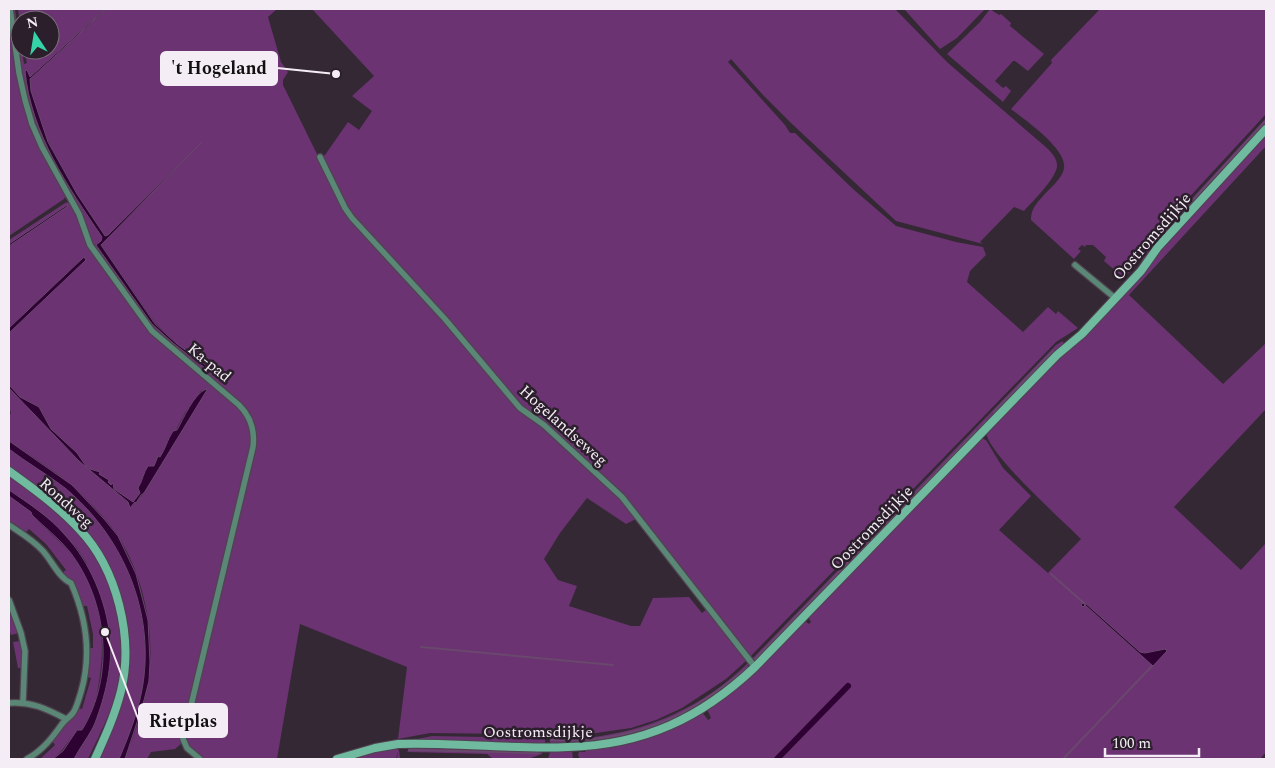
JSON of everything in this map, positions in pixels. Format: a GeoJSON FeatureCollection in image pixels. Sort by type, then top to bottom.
{"type":"FeatureCollection","features":[{"type":"Feature","properties":{"kind":"street","name":"Ka-pad"},"geometry":{"type":"LineString","coordinates":[[10,9],[19,73],[32,124],[42,147],[79,214],[90,245],[152,331],[239,405],[249,418],[253,432],[253,447],[183,739],[187,748],[200,759]]}},
{"type":"Feature","properties":{"kind":"street","name":"Oostromsdijkje"},"geometry":{"type":"LineString","coordinates":[[337,759],[375,748],[398,744],[568,747],[618,742],[656,732],[702,710],[737,684],[1050,362],[1082,334],[1142,271],[1158,247],[1266,130]]}},
{"type":"Feature","properties":{"kind":"street","name":"Hogelandseweg"},"geometry":{"type":"LineString","coordinates":[[320,157],[345,208],[352,218],[430,302],[520,408],[544,425],[622,498],[755,666]]}},
{"type":"Feature","properties":{"kind":"street"},"geometry":{"type":"LineString","coordinates":[[1075,265],[1115,298]]}},
{"type":"Feature","properties":{"kind":"street","name":"Rondweg"},"geometry":{"type":"LineString","coordinates":[[9,471],[48,500],[80,530],[102,562],[113,585],[122,621],[124,646],[121,690],[110,724],[95,759]]}},
{"type":"Feature","properties":{"kind":"street"},"geometry":{"type":"LineString","coordinates":[[9,525],[43,550],[64,580],[71,583],[78,598],[86,632],[86,668],[78,702],[73,714],[66,719],[50,742],[39,752],[27,759]]}},
{"type":"Feature","properties":{"kind":"street"},"geometry":{"type":"LineString","coordinates":[[9,600],[22,633],[25,651],[23,702]]}},
{"type":"Feature","properties":{"kind":"street"},"geometry":{"type":"LineString","coordinates":[[9,703],[23,702],[43,707],[66,719]]}},
{"type":"Feature","properties":{"kind":"shaded area"},"geometry":{"type":"Polygon","coordinates":[[[18,9],[105,9],[60,50],[60,10],[18,9]]]}},
{"type":"Feature","properties":{"kind":"shaded area"},"geometry":{"type":"Polygon","coordinates":[[[105,9],[106,9],[60,51],[105,9]]]}},
{"type":"Feature","properties":{"kind":"shaded area"},"geometry":{"type":"Polygon","coordinates":[[[106,9],[277,9],[268,17],[281,62],[288,72],[283,80],[283,85],[344,209],[429,303],[520,409],[537,422],[615,493],[636,519],[626,524],[587,498],[560,533],[544,559],[558,580],[577,586],[569,606],[631,626],[640,626],[653,598],[689,597],[702,613],[707,609],[747,660],[726,679],[682,708],[656,720],[631,728],[582,735],[430,733],[398,739],[407,667],[300,624],[277,759],[202,759],[189,747],[186,739],[255,447],[251,419],[154,330],[91,244],[33,123],[23,87],[19,60],[23,60],[24,64],[27,63],[26,60],[50,60],[30,78],[25,71],[29,94],[43,138],[53,158],[76,199],[102,237],[101,241],[96,245],[152,324],[209,371],[211,369],[177,344],[155,323],[101,245],[155,190],[108,235],[104,236],[69,182],[47,140],[32,98],[29,80],[51,60],[60,60],[60,51],[106,9]]]}},
{"type":"Feature","properties":{"kind":"shaded area"},"geometry":{"type":"Polygon","coordinates":[[[312,9],[895,9],[948,63],[1045,147],[1056,161],[1056,169],[1050,182],[1024,211],[1014,207],[980,242],[983,244],[896,221],[790,122],[731,59],[728,62],[790,133],[795,133],[853,189],[896,226],[983,247],[986,255],[970,271],[967,282],[1023,332],[1048,307],[1056,314],[1058,311],[1078,328],[1056,342],[749,658],[623,497],[528,413],[346,208],[321,157],[325,155],[348,122],[359,130],[372,111],[352,96],[374,76],[312,9]]]}},
{"type":"Feature","properties":{"kind":"shaded area"},"geometry":{"type":"Polygon","coordinates":[[[904,9],[985,9],[957,38],[940,49],[904,9]]]}},
{"type":"Feature","properties":{"kind":"shaded area"},"geometry":{"type":"Polygon","coordinates":[[[990,9],[999,15],[1001,14],[1011,23],[1010,26],[1044,54],[1028,71],[1013,61],[995,81],[1003,88],[1006,86],[1011,91],[1003,102],[947,54],[980,22],[990,9]]]}},
{"type":"Feature","properties":{"kind":"shaded area"},"geometry":{"type":"Polygon","coordinates":[[[1100,9],[1266,9],[1266,114],[1147,243],[1134,267],[1124,278],[1104,261],[1106,257],[1093,245],[1086,245],[1085,247],[1082,245],[1078,249],[1081,251],[1074,259],[1031,220],[1036,204],[1061,176],[1064,168],[1063,160],[1059,152],[1035,127],[1011,109],[1052,63],[1051,60],[1100,9]]]}},
{"type":"Feature","properties":{"kind":"shaded area"},"geometry":{"type":"Polygon","coordinates":[[[9,16],[10,60],[13,60],[23,100],[66,195],[64,199],[9,236],[9,16]]]}},
{"type":"Feature","properties":{"kind":"shaded area"},"geometry":{"type":"Polygon","coordinates":[[[51,60],[30,79],[31,91],[48,142],[77,194],[105,236],[202,142],[101,245],[155,324],[177,344],[211,369],[209,371],[152,324],[96,245],[101,241],[102,237],[64,179],[43,138],[29,94],[25,71],[27,70],[30,77],[51,60]]]}},
{"type":"Feature","properties":{"kind":"shaded area"},"geometry":{"type":"Polygon","coordinates":[[[1266,118],[1266,126],[1142,261],[1151,243],[1266,118]]]}},
{"type":"Feature","properties":{"kind":"shaded area"},"geometry":{"type":"Polygon","coordinates":[[[1266,133],[1266,146],[1129,295],[1223,384],[1266,343],[1266,409],[1174,507],[1241,570],[1266,543],[1266,752],[1260,759],[580,759],[579,752],[585,752],[586,749],[617,744],[660,733],[702,712],[708,720],[711,718],[707,709],[734,690],[805,621],[809,624],[811,622],[808,617],[981,438],[986,440],[1003,468],[1031,496],[999,530],[1048,573],[1081,539],[1012,470],[990,442],[986,432],[1159,250],[1266,133]],[[1084,602],[1085,605],[1153,666],[1165,649],[1145,653],[1140,652],[1084,602]]]}},
{"type":"Feature","properties":{"kind":"shaded area"},"geometry":{"type":"Polygon","coordinates":[[[69,202],[105,272],[144,324],[238,406],[246,417],[252,438],[240,497],[194,686],[190,694],[182,743],[175,749],[151,752],[147,759],[125,759],[144,702],[150,664],[149,626],[146,606],[135,569],[118,536],[89,502],[64,479],[9,441],[9,416],[11,413],[9,407],[9,388],[85,466],[77,453],[51,429],[39,407],[20,397],[9,385],[9,333],[84,257],[9,328],[9,246],[67,206],[9,244],[9,240],[69,202]],[[201,391],[167,441],[165,451],[161,457],[154,466],[148,466],[144,480],[138,488],[140,493],[136,502],[144,493],[206,391],[201,391]],[[89,469],[130,504],[133,502],[114,489],[108,482],[109,480],[98,474],[99,472],[89,469]]]}},
{"type":"Feature","properties":{"kind":"shaded area"},"geometry":{"type":"Polygon","coordinates":[[[68,206],[9,246],[9,244],[68,206]]]}},
{"type":"Feature","properties":{"kind":"shaded area"},"geometry":{"type":"Polygon","coordinates":[[[84,257],[86,260],[9,333],[9,328],[84,257]]]}},
{"type":"Feature","properties":{"kind":"shaded area"},"geometry":{"type":"Polygon","coordinates":[[[1063,341],[1064,345],[758,660],[752,659],[1056,345],[1063,341]]]}},
{"type":"Feature","properties":{"kind":"shaded area"},"geometry":{"type":"Polygon","coordinates":[[[9,385],[20,397],[39,407],[51,429],[77,453],[86,466],[100,472],[99,474],[109,480],[108,482],[111,485],[113,483],[114,489],[133,502],[140,493],[138,488],[148,466],[154,466],[171,434],[177,430],[193,401],[201,392],[207,390],[144,493],[130,508],[128,502],[79,461],[9,388],[9,385]]]}},
{"type":"Feature","properties":{"kind":"shaded area"},"geometry":{"type":"Polygon","coordinates":[[[9,441],[72,485],[118,536],[136,574],[148,620],[149,681],[125,759],[119,759],[138,708],[144,676],[145,649],[143,623],[137,597],[128,572],[102,527],[85,506],[65,488],[9,449],[9,441]]]}},
{"type":"Feature","properties":{"kind":"shaded area"},"geometry":{"type":"Polygon","coordinates":[[[9,449],[65,488],[85,506],[102,526],[116,548],[128,572],[137,597],[143,623],[145,649],[143,687],[131,729],[119,759],[100,759],[116,719],[125,682],[124,615],[85,531],[56,502],[9,468],[9,449]]]}},
{"type":"Feature","properties":{"kind":"shaded area"},"geometry":{"type":"Polygon","coordinates":[[[9,476],[51,507],[74,528],[99,564],[115,605],[120,626],[120,670],[116,692],[104,726],[88,759],[74,759],[95,724],[106,686],[110,664],[110,639],[105,612],[86,562],[76,547],[9,490],[9,476]]]}},
{"type":"Feature","properties":{"kind":"shaded area"},"geometry":{"type":"Polygon","coordinates":[[[9,490],[46,516],[74,546],[89,569],[105,609],[111,648],[107,681],[95,723],[74,759],[53,759],[63,751],[77,730],[82,730],[93,709],[103,663],[103,640],[99,616],[93,593],[83,572],[70,552],[31,512],[9,496],[9,490]]]}},
{"type":"Feature","properties":{"kind":"shaded area"},"geometry":{"type":"Polygon","coordinates":[[[9,496],[31,512],[76,560],[93,593],[100,620],[102,647],[94,706],[83,728],[74,735],[53,759],[40,759],[55,745],[52,741],[67,721],[72,719],[77,708],[82,709],[91,678],[87,677],[89,648],[93,648],[93,634],[87,606],[82,606],[71,580],[62,573],[66,570],[46,544],[29,529],[25,533],[9,522],[9,496]]]}},
{"type":"Feature","properties":{"kind":"shaded area"},"geometry":{"type":"Polygon","coordinates":[[[1084,602],[1140,652],[1145,653],[1165,649],[1167,651],[1153,666],[1085,605],[1083,607],[1081,605],[1084,602]]]}},
{"type":"Feature","properties":{"kind":"shaded area"},"geometry":{"type":"Polygon","coordinates":[[[9,607],[19,633],[11,635],[9,629],[9,607]]]}},
{"type":"Feature","properties":{"kind":"shaded area"},"geometry":{"type":"Polygon","coordinates":[[[20,641],[23,652],[23,668],[18,668],[13,642],[20,641]]]}},
{"type":"Feature","properties":{"kind":"shaded area"},"geometry":{"type":"Polygon","coordinates":[[[748,663],[749,670],[705,703],[673,721],[630,736],[585,742],[585,738],[630,730],[673,715],[731,679],[748,663]]]}},
{"type":"Feature","properties":{"kind":"shaded area"},"geometry":{"type":"Polygon","coordinates":[[[432,736],[545,738],[545,743],[403,742],[432,736]]]}},
{"type":"Feature","properties":{"kind":"shaded area"},"geometry":{"type":"Polygon","coordinates":[[[549,738],[581,738],[580,744],[551,745],[549,738]]]}},
{"type":"Feature","properties":{"kind":"shaded area"},"geometry":{"type":"Polygon","coordinates":[[[411,747],[538,750],[542,754],[528,759],[493,759],[487,754],[407,752],[411,747]]]}},
{"type":"Feature","properties":{"kind":"shaded area"},"geometry":{"type":"Polygon","coordinates":[[[396,748],[399,750],[400,759],[397,759],[398,751],[396,759],[349,759],[371,752],[396,748]]]}},
{"type":"Feature","properties":{"kind":"shaded area"},"geometry":{"type":"Polygon","coordinates":[[[554,750],[572,750],[573,759],[548,759],[550,752],[554,750]]]}},
{"type":"Feature","properties":{"kind":"waterway"},"geometry":{"type":"LineString","coordinates":[[1155,241],[1266,121]]}},
{"type":"Feature","properties":{"kind":"waterway"},"geometry":{"type":"LineString","coordinates":[[994,412],[1053,351]]}},
{"type":"Feature","properties":{"kind":"waterway"},"geometry":{"type":"LineString","coordinates":[[980,428],[986,421]]}},
{"type":"Feature","properties":{"kind":"waterway"},"geometry":{"type":"LineString","coordinates":[[854,558],[976,431]]}},
{"type":"Feature","properties":{"kind":"waterway"},"geometry":{"type":"LineString","coordinates":[[755,659],[848,563]]}},
{"type":"Feature","properties":{"kind":"waterway"},"geometry":{"type":"LineString","coordinates":[[1051,574],[1085,604]]}},
{"type":"Feature","properties":{"kind":"waterway"},"geometry":{"type":"LineString","coordinates":[[421,647],[613,665]]}},
{"type":"Feature","properties":{"kind":"waterway"},"geometry":{"type":"LineString","coordinates":[[1063,759],[1152,666]]}},
{"type":"Feature","properties":{"kind":"waterway"},"geometry":{"type":"LineString","coordinates":[[587,740],[634,732],[673,718],[709,697],[747,668]]}},
{"type":"Feature","properties":{"kind":"waterway"},"geometry":{"type":"LineString","coordinates":[[777,759],[848,686]]}},
{"type":"Feature","properties":{"kind":"waterway"},"geometry":{"type":"LineString","coordinates":[[551,740],[579,740]]}},
{"type":"Feature","properties":{"kind":"waterway"},"geometry":{"type":"LineString","coordinates":[[409,750],[538,753]]}},
{"type":"Feature","properties":{"kind":"place","name":"'t Hogeland"},"geometry":{"type":"Point","coordinates":[336,74]}},
{"type":"Feature","properties":{"kind":"place","name":"Rietplas"},"geometry":{"type":"Point","coordinates":[105,632]}}]}
